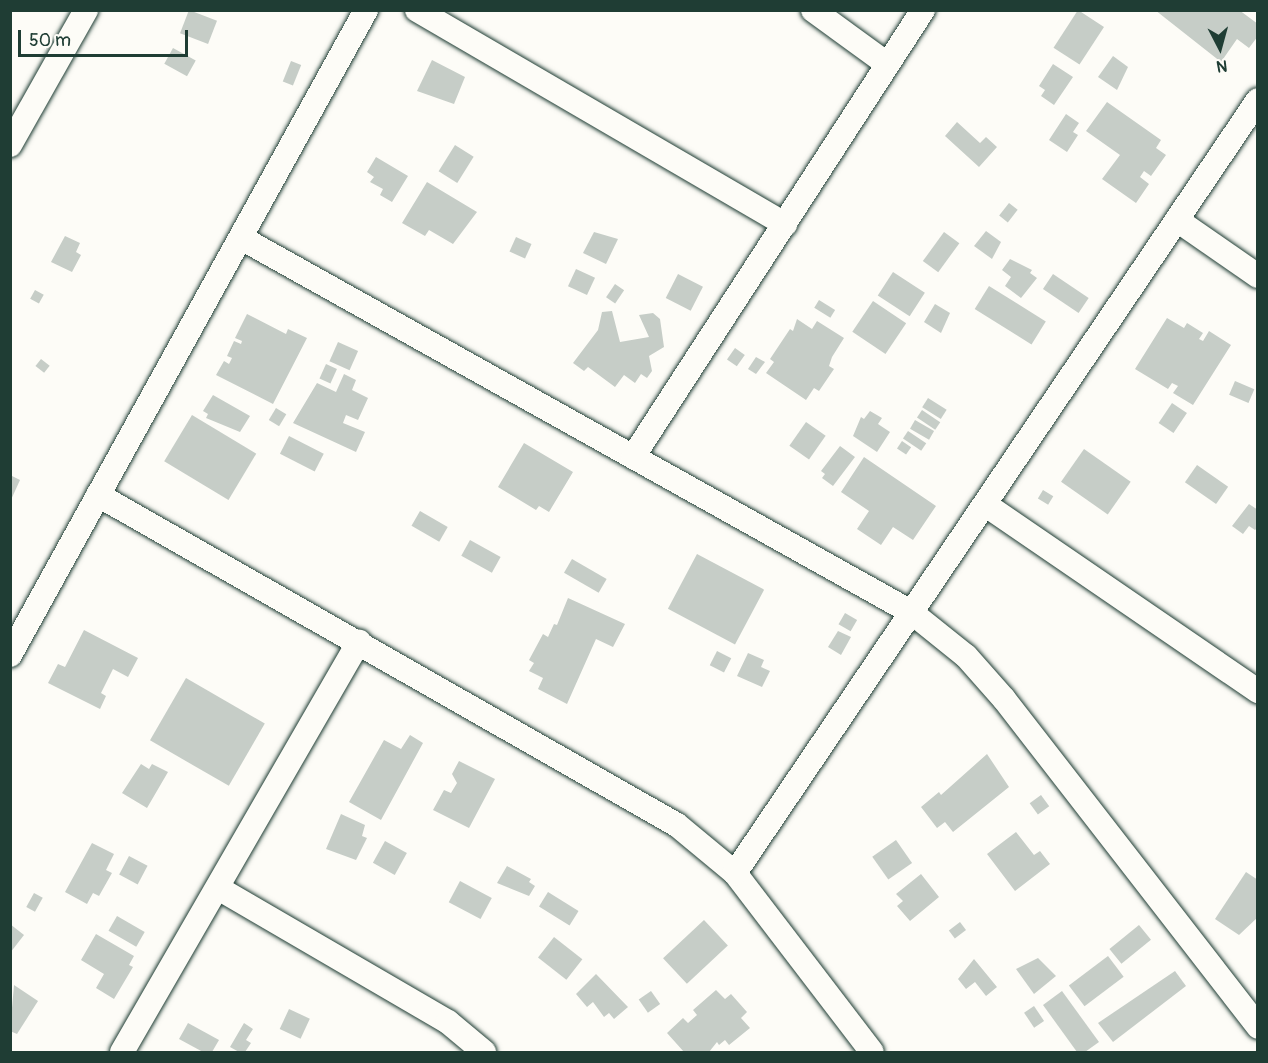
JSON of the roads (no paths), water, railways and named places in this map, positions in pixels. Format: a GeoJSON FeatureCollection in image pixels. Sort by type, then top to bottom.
{"type":"FeatureCollection","features":[{"type":"Feature","properties":{"kind":"street"},"geometry":{"type":"LineString","coordinates":[[10,145],[86,10]]}},
{"type":"Feature","properties":{"kind":"street"},"geometry":{"type":"LineString","coordinates":[[10,655],[243,239],[366,10]]}},
{"type":"Feature","properties":{"kind":"street"},"geometry":{"type":"LineString","coordinates":[[417,10],[785,224]]}},
{"type":"Feature","properties":{"kind":"street"},"geometry":{"type":"LineString","coordinates":[[813,10],[887,64]]}},
{"type":"Feature","properties":{"kind":"street"},"geometry":{"type":"LineString","coordinates":[[633,457],[923,10]]}},
{"type":"Feature","properties":{"kind":"street"},"geometry":{"type":"LineString","coordinates":[[735,873],[986,505],[1257,100]]}},
{"type":"Feature","properties":{"kind":"street"},"geometry":{"type":"LineString","coordinates":[[1177,220],[1257,276]]}},
{"type":"Feature","properties":{"kind":"street"},"geometry":{"type":"LineString","coordinates":[[243,239],[911,612],[966,656],[1004,699],[1257,1027]]}},
{"type":"Feature","properties":{"kind":"street"},"geometry":{"type":"LineString","coordinates":[[98,495],[360,641],[678,825],[735,873],[872,1053]]}},
{"type":"Feature","properties":{"kind":"street"},"geometry":{"type":"LineString","coordinates":[[986,505],[1257,691]]}},
{"type":"Feature","properties":{"kind":"street"},"geometry":{"type":"LineString","coordinates":[[122,1053],[360,641]]}},
{"type":"Feature","properties":{"kind":"street"},"geometry":{"type":"LineString","coordinates":[[218,888],[448,1022],[484,1053]]}}]}
